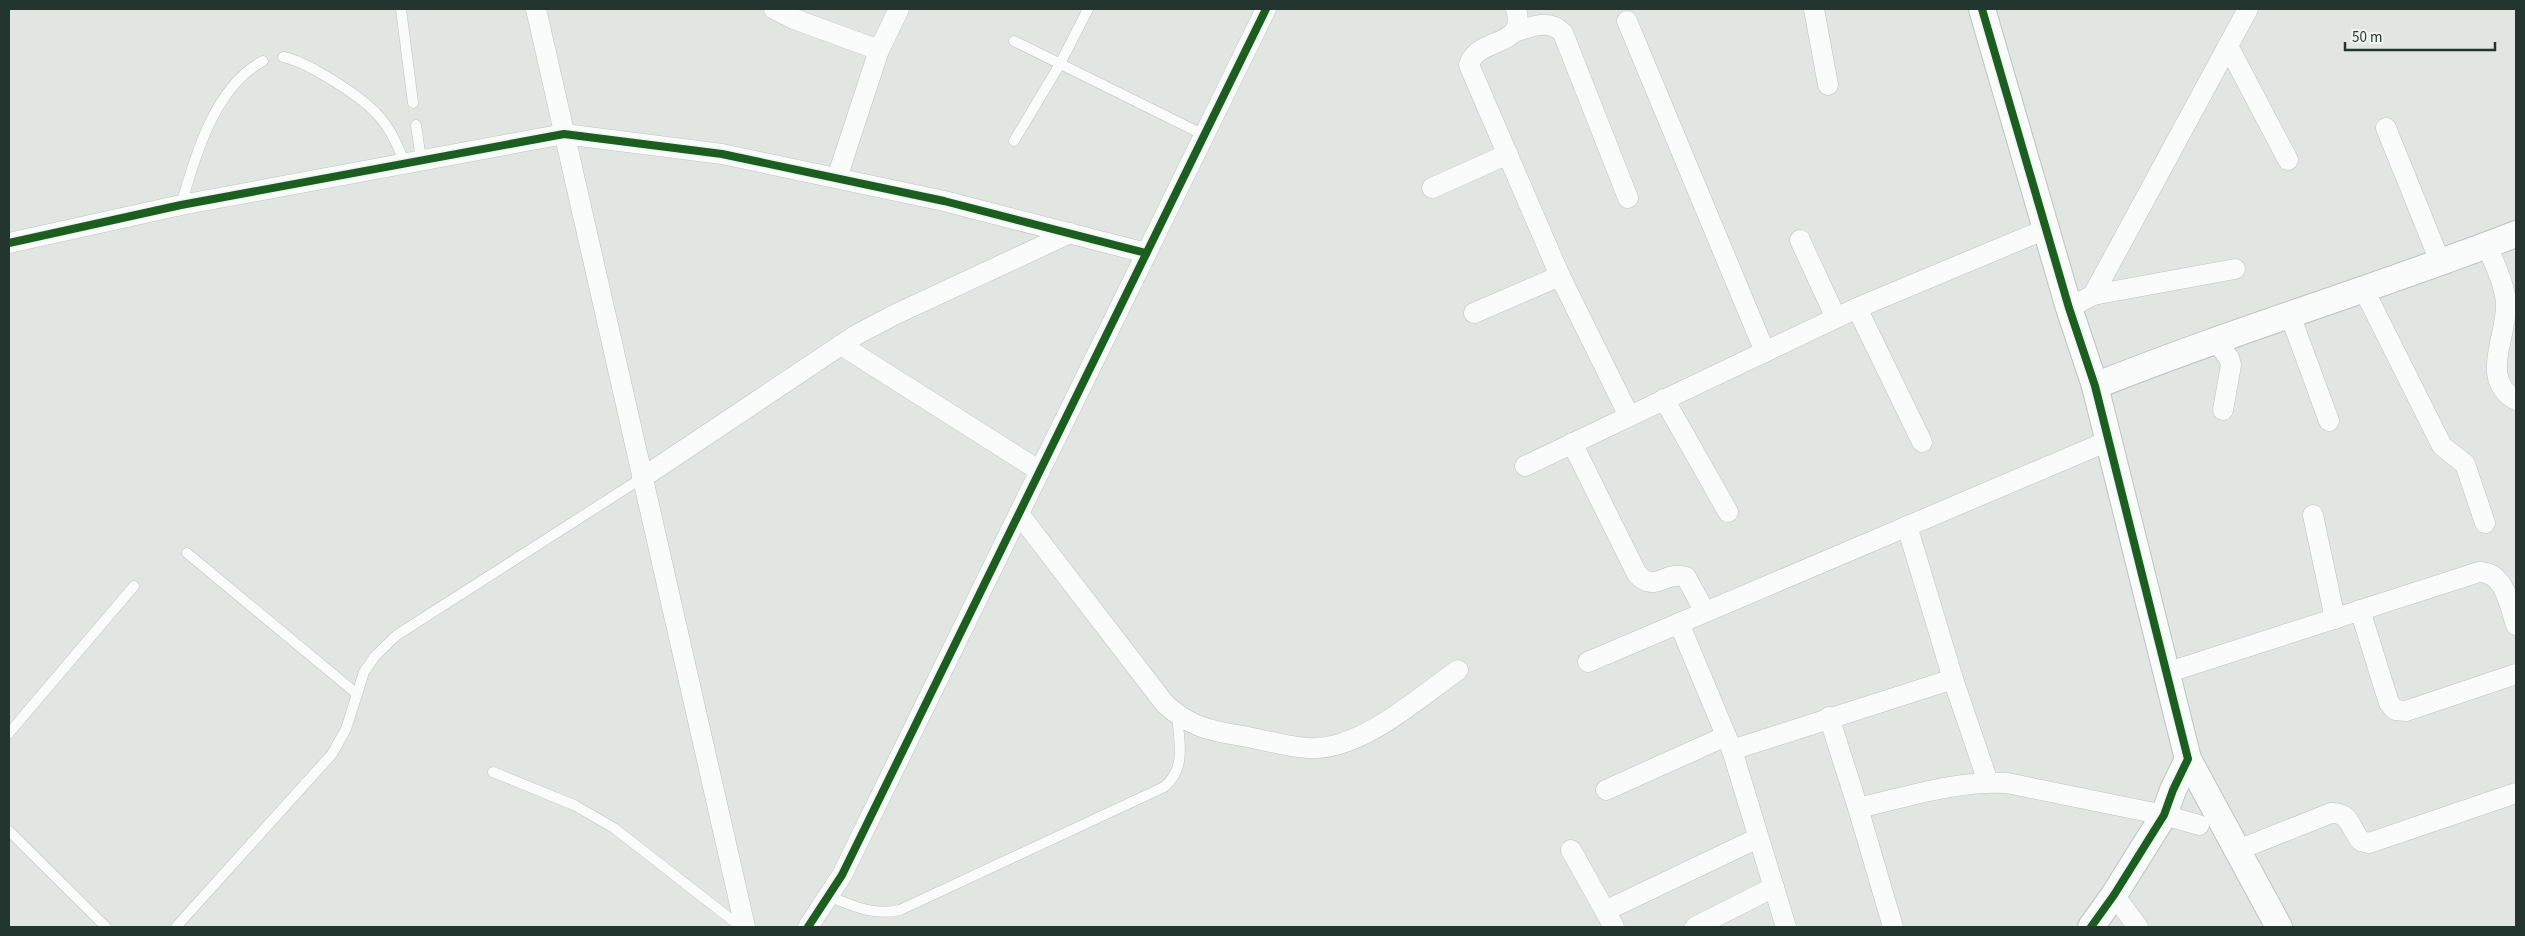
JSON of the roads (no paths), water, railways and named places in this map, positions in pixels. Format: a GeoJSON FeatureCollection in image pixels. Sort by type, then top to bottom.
{"type":"FeatureCollection","features":[{"type":"Feature","properties":{"kind":"street"},"geometry":{"type":"LineString","coordinates":[[536,9],[743,927]]}},
{"type":"Feature","properties":{"kind":"street"},"geometry":{"type":"LineString","coordinates":[[774,9],[794,19],[879,50]]}},
{"type":"Feature","properties":{"kind":"street"},"geometry":{"type":"LineString","coordinates":[[836,178],[879,50],[899,9]]}},
{"type":"Feature","properties":{"kind":"street"},"geometry":{"type":"LineString","coordinates":[[808,927],[846,866],[1266,9]]}},
{"type":"Feature","properties":{"kind":"street"},"geometry":{"type":"LineString","coordinates":[[1516,9],[1518,24],[1514,32],[1505,40],[1478,50],[1472,56],[1470,65],[1560,276],[1629,416]]}},
{"type":"Feature","properties":{"kind":"street"},"geometry":{"type":"LineString","coordinates":[[1814,9],[1828,86]]}},
{"type":"Feature","properties":{"kind":"street"},"geometry":{"type":"LineString","coordinates":[[1982,9],[2069,308],[2103,417],[2188,759],[2280,927]]}},
{"type":"Feature","properties":{"kind":"street"},"geometry":{"type":"LineString","coordinates":[[2093,295],[2248,9]]}},
{"type":"Feature","properties":{"kind":"street"},"geometry":{"type":"LineString","coordinates":[[1627,21],[1765,352]]}},
{"type":"Feature","properties":{"kind":"street"},"geometry":{"type":"LineString","coordinates":[[1514,32],[1544,24],[1555,25],[1563,33],[1628,198]]}},
{"type":"Feature","properties":{"kind":"street"},"geometry":{"type":"LineString","coordinates":[[2228,46],[2288,160]]}},
{"type":"Feature","properties":{"kind":"street"},"geometry":{"type":"LineString","coordinates":[[2386,128],[2441,264]]}},
{"type":"Feature","properties":{"kind":"street"},"geometry":{"type":"LineString","coordinates":[[9,243],[181,205],[564,134],[722,154],[944,201],[1146,253]]}},
{"type":"Feature","properties":{"kind":"street"},"geometry":{"type":"LineString","coordinates":[[1432,188],[1508,154]]}},
{"type":"Feature","properties":{"kind":"street"},"geometry":{"type":"LineString","coordinates":[[1524,466],[1857,308],[2046,229]]}},
{"type":"Feature","properties":{"kind":"street"},"geometry":{"type":"LineString","coordinates":[[642,478],[841,345],[894,315],[1070,233]]}},
{"type":"Feature","properties":{"kind":"street"},"geometry":{"type":"LineString","coordinates":[[1588,662],[1907,526],[2103,417],[2216,341],[2441,264],[2516,234]]}},
{"type":"Feature","properties":{"kind":"street"},"geometry":{"type":"LineString","coordinates":[[1800,240],[1836,318]]}},
{"type":"Feature","properties":{"kind":"street"},"geometry":{"type":"LineString","coordinates":[[2487,245],[2504,290],[2506,305],[2495,365],[2499,384],[2506,394],[2516,400]]}},
{"type":"Feature","properties":{"kind":"street"},"geometry":{"type":"LineString","coordinates":[[2069,308],[2093,295],[2234,269]]}},
{"type":"Feature","properties":{"kind":"street"},"geometry":{"type":"LineString","coordinates":[[1474,313],[1560,276]]}},
{"type":"Feature","properties":{"kind":"street"},"geometry":{"type":"LineString","coordinates":[[2364,290],[2442,446],[2465,464],[2485,523]]}},
{"type":"Feature","properties":{"kind":"street"},"geometry":{"type":"LineString","coordinates":[[1857,308],[1922,442]]}},
{"type":"Feature","properties":{"kind":"street"},"geometry":{"type":"LineString","coordinates":[[2290,315],[2329,421]]}},
{"type":"Feature","properties":{"kind":"street"},"geometry":{"type":"LineString","coordinates":[[2216,341],[2229,358],[2231,365],[2223,410]]}},
{"type":"Feature","properties":{"kind":"street"},"geometry":{"type":"LineString","coordinates":[[841,345],[1040,471]]}},
{"type":"Feature","properties":{"kind":"street"},"geometry":{"type":"LineString","coordinates":[[1664,399],[1728,512]]}},
{"type":"Feature","properties":{"kind":"street"},"geometry":{"type":"LineString","coordinates":[[1572,443],[1637,574],[1644,582],[1653,584],[1669,576],[1680,575],[1686,577],[1705,612]]}},
{"type":"Feature","properties":{"kind":"street"},"geometry":{"type":"LineString","coordinates":[[1019,514],[1165,704],[1191,724],[1210,730],[1310,749],[1339,744],[1362,737],[1458,670]]}},
{"type":"Feature","properties":{"kind":"street"},"geometry":{"type":"LineString","coordinates":[[2312,515],[2335,618]]}},
{"type":"Feature","properties":{"kind":"street"},"geometry":{"type":"LineString","coordinates":[[1907,526],[1953,679],[1988,782]]}},
{"type":"Feature","properties":{"kind":"street"},"geometry":{"type":"LineString","coordinates":[[2166,672],[2479,572],[2489,572],[2497,578],[2504,589],[2516,625]]}},
{"type":"Feature","properties":{"kind":"street"},"geometry":{"type":"LineString","coordinates":[[2360,610],[2389,703],[2396,710],[2406,711],[2516,674]]}},
{"type":"Feature","properties":{"kind":"street"},"geometry":{"type":"LineString","coordinates":[[1679,623],[1729,743],[1786,927]]}},
{"type":"Feature","properties":{"kind":"street"},"geometry":{"type":"LineString","coordinates":[[1606,790],[1729,743],[1829,717],[1953,679]]}},
{"type":"Feature","properties":{"kind":"street"},"geometry":{"type":"LineString","coordinates":[[1829,717],[1893,927]]}},
{"type":"Feature","properties":{"kind":"street"},"geometry":{"type":"LineString","coordinates":[[2091,927],[2114,896],[2164,815],[2173,790],[2188,759]]}},
{"type":"Feature","properties":{"kind":"street"},"geometry":{"type":"LineString","coordinates":[[1858,808],[1965,784],[1988,782],[2007,783],[2164,815],[2198,825]]}},
{"type":"Feature","properties":{"kind":"street"},"geometry":{"type":"LineString","coordinates":[[2238,850],[2331,813],[2340,813],[2348,818],[2361,842],[2369,843],[2516,793]]}},
{"type":"Feature","properties":{"kind":"street"},"geometry":{"type":"LineString","coordinates":[[1571,850],[1609,919],[1758,838]]}},
{"type":"Feature","properties":{"kind":"street"},"geometry":{"type":"LineString","coordinates":[[1695,927],[1774,887]]}},
{"type":"Feature","properties":{"kind":"street"},"geometry":{"type":"LineString","coordinates":[[2114,896],[2138,927]]}},
{"type":"Feature","properties":{"kind":"lane"},"geometry":{"type":"LineString","coordinates":[[401,9],[413,103]]}},
{"type":"Feature","properties":{"kind":"lane"},"geometry":{"type":"LineString","coordinates":[[1014,142],[1060,64],[1088,9]]}},
{"type":"Feature","properties":{"kind":"lane"},"geometry":{"type":"LineString","coordinates":[[1014,41],[1204,135]]}},
{"type":"Feature","properties":{"kind":"lane"},"geometry":{"type":"LineString","coordinates":[[283,57],[296,59],[309,66],[376,112],[413,162]]}},
{"type":"Feature","properties":{"kind":"lane"},"geometry":{"type":"LineString","coordinates":[[181,205],[196,154],[208,128],[237,79],[248,69],[263,61]]}},
{"type":"Feature","properties":{"kind":"lane"},"geometry":{"type":"LineString","coordinates":[[413,162],[416,125]]}},
{"type":"Feature","properties":{"kind":"lane"},"geometry":{"type":"LineString","coordinates":[[176,927],[332,754],[346,728],[357,694],[368,667],[375,656],[397,635],[642,478]]}},
{"type":"Feature","properties":{"kind":"lane"},"geometry":{"type":"LineString","coordinates":[[188,552],[357,694]]}},
{"type":"Feature","properties":{"kind":"lane"},"geometry":{"type":"LineString","coordinates":[[9,734],[134,586]]}},
{"type":"Feature","properties":{"kind":"lane"},"geometry":{"type":"LineString","coordinates":[[828,896],[865,911],[884,913],[900,910],[1164,787],[1174,779],[1178,769],[1180,757],[1177,714]]}},
{"type":"Feature","properties":{"kind":"lane"},"geometry":{"type":"LineString","coordinates":[[493,772],[574,805],[614,828],[743,927]]}},
{"type":"Feature","properties":{"kind":"lane"},"geometry":{"type":"LineString","coordinates":[[9,831],[106,927]]}}]}
